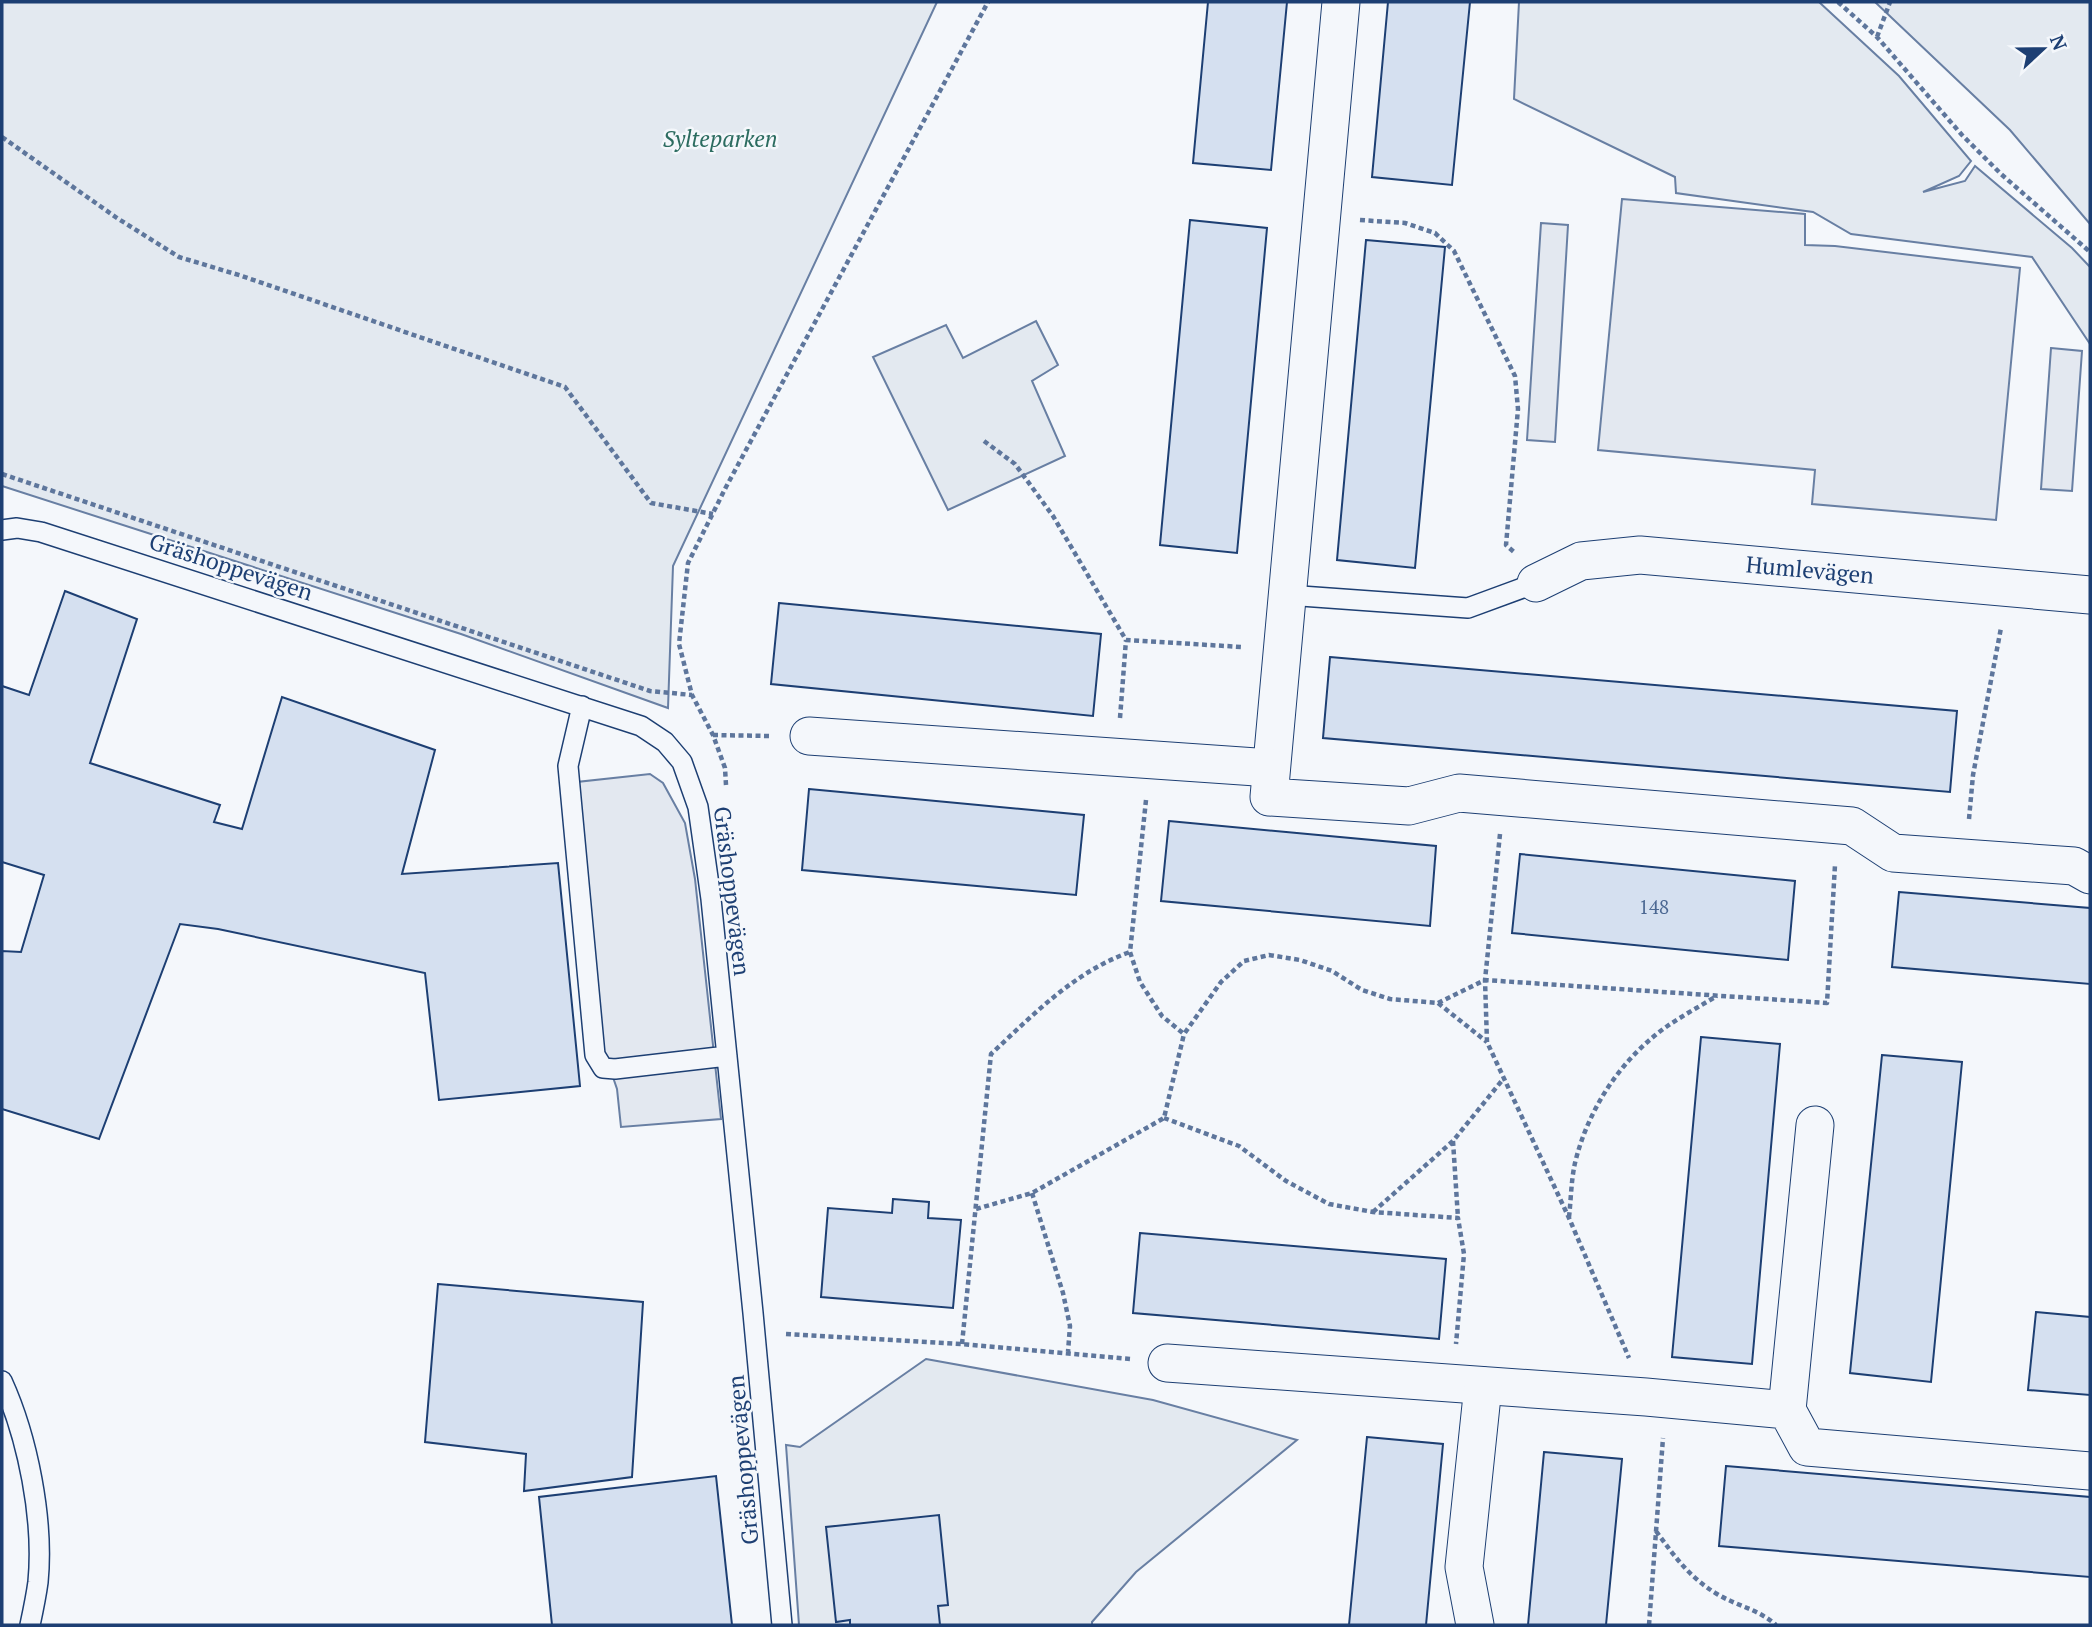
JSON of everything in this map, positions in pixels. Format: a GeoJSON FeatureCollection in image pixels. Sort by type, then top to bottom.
{"type":"FeatureCollection","features":[{"type":"Feature","properties":{"kind":"street"},"geometry":{"type":"LineString","coordinates":[[1341,2],[1269,797],[1409,806],[1459,793],[1852,826],[1893,853],[2074,866],[2090,875]]}},
{"type":"Feature","properties":{"kind":"street","name":"Humlevägen"},"geometry":{"type":"LineString","coordinates":[[1541,581],[1581,561],[1640,555],[2090,594]]}},
{"type":"Feature","properties":{"kind":"street"},"geometry":{"type":"LineString","coordinates":[[809,736],[1271,768]]}},
{"type":"Feature","properties":{"kind":"street"},"geometry":{"type":"LineString","coordinates":[[1815,1125],[1787,1410],[1807,1447],[2090,1471]]}},
{"type":"Feature","properties":{"kind":"street"},"geometry":{"type":"LineString","coordinates":[[1167,1363],[1787,1410]]}},
{"type":"Feature","properties":{"kind":"street"},"geometry":{"type":"LineString","coordinates":[[1468,1385],[1464,1567],[1475,1625]]}},
{"type":"Feature","properties":{"kind":"lane","name":"Gräshoppevägen"},"geometry":{"type":"LineString","coordinates":[[2,530],[17,528],[41,532],[641,726],[665,742],[682,762],[698,807],[711,899],[782,1625]]}},
{"type":"Feature","properties":{"kind":"lane"},"geometry":{"type":"LineString","coordinates":[[1287,595],[1468,608],[1541,581]]}},
{"type":"Feature","properties":{"kind":"lane"},"geometry":{"type":"LineString","coordinates":[[582,706],[568,766],[595,1055],[603,1068],[615,1069],[727,1056]]}},
{"type":"Feature","properties":{"kind":"lane"},"geometry":{"type":"LineString","coordinates":[[2,1381],[24,1447],[38,1520],[38,1582],[30,1625]]}},
{"type":"Feature","properties":{"kind":"path"},"geometry":{"type":"LineString","coordinates":[[809,736],[713,735],[692,695],[679,644],[688,563],[988,2]]}},
{"type":"Feature","properties":{"kind":"path"},"geometry":{"type":"LineString","coordinates":[[1838,2],[1877,37],[1954,126],[2001,174],[2090,252]]}},
{"type":"Feature","properties":{"kind":"path"},"geometry":{"type":"LineString","coordinates":[[1877,37],[1890,2]]}},
{"type":"Feature","properties":{"kind":"path"},"geometry":{"type":"LineString","coordinates":[[2,137],[117,218],[179,257],[255,280],[565,387],[651,503],[713,514]]}},
{"type":"Feature","properties":{"kind":"path"},"geometry":{"type":"LineString","coordinates":[[1321,217],[1405,223],[1435,233],[1454,251],[1514,376],[1518,409],[1506,545],[1541,581]]}},
{"type":"Feature","properties":{"kind":"path"},"geometry":{"type":"LineString","coordinates":[[984,441],[1015,464],[1053,516],[1126,640],[1134,758],[1130,952],[1140,982],[1162,1016],[1184,1034]]}},
{"type":"Feature","properties":{"kind":"path"},"geometry":{"type":"LineString","coordinates":[[2,474],[650,691],[692,695]]}},
{"type":"Feature","properties":{"kind":"path"},"geometry":{"type":"LineString","coordinates":[[1966,859],[1973,775],[1998,637],[2003,624],[2018,612],[2021,588]]}},
{"type":"Feature","properties":{"kind":"path"},"geometry":{"type":"LineString","coordinates":[[1126,640],[1282,650]]}},
{"type":"Feature","properties":{"kind":"path"},"geometry":{"type":"LineString","coordinates":[[1504,797],[1485,980],[1487,1042],[1656,1398],[1656,1531],[1649,1625]]}},
{"type":"Feature","properties":{"kind":"path"},"geometry":{"type":"LineString","coordinates":[[976,1209],[1032,1193],[1164,1118],[1184,1034],[1221,982],[1244,961],[1269,955],[1300,960],[1332,971],[1362,990],[1390,999],[1438,1003],[1485,980],[1827,1003],[1838,825]]}},
{"type":"Feature","properties":{"kind":"path"},"geometry":{"type":"LineString","coordinates":[[962,1344],[991,1054],[1067,985],[1106,960],[1130,952]]}},
{"type":"Feature","properties":{"kind":"path"},"geometry":{"type":"LineString","coordinates":[[1569,1218],[1575,1163],[1591,1117],[1612,1080],[1638,1050],[1666,1027],[1717,996]]}},
{"type":"Feature","properties":{"kind":"path"},"geometry":{"type":"LineString","coordinates":[[1438,1003],[1487,1042]]}},
{"type":"Feature","properties":{"kind":"path"},"geometry":{"type":"LineString","coordinates":[[1373,1212],[1452,1141],[1504,1078]]}},
{"type":"Feature","properties":{"kind":"path"},"geometry":{"type":"LineString","coordinates":[[1164,1118],[1239,1146],[1286,1181],[1329,1204],[1373,1212],[1458,1218]]}},
{"type":"Feature","properties":{"kind":"path"},"geometry":{"type":"LineString","coordinates":[[1452,1141],[1458,1218],[1464,1254],[1468,1385]]}},
{"type":"Feature","properties":{"kind":"path"},"geometry":{"type":"LineString","coordinates":[[1032,1193],[1063,1293],[1070,1326],[1068,1352]]}},
{"type":"Feature","properties":{"kind":"path"},"geometry":{"type":"LineString","coordinates":[[785,1334],[1068,1352],[1167,1363]]}},
{"type":"Feature","properties":{"kind":"path"},"geometry":{"type":"LineString","coordinates":[[1656,1531],[1682,1567],[1718,1594],[1764,1615],[1776,1625]]}},
{"type":"Feature","properties":{"kind":"green space","name":"Sylteparken"},"geometry":{"type":"Polygon","coordinates":[[[2,2],[937,2],[673,566],[668,708],[461,634],[2,486],[2,2]]]}},
{"type":"Feature","properties":{"kind":"green space"},"geometry":{"type":"Polygon","coordinates":[[[1519,2],[1819,2],[1899,76],[1971,161],[1959,176],[1923,192],[1965,181],[1975,166],[2072,248],[2090,267],[2090,344],[2032,257],[1851,234],[1813,212],[1676,193],[1675,177],[1514,99],[1519,2]]]}},
{"type":"Feature","properties":{"kind":"green space"},"geometry":{"type":"Polygon","coordinates":[[[1875,2],[2090,2],[2090,224],[2010,130],[1875,2]]]}},
{"type":"Feature","properties":{"kind":"green space"},"geometry":{"type":"Polygon","coordinates":[[[1036,321],[1058,365],[1032,381],[1065,456],[948,510],[873,357],[946,325],[963,358],[1036,321]]]}},
{"type":"Feature","properties":{"kind":"green space"},"geometry":{"type":"Polygon","coordinates":[[[926,1359],[1153,1400],[1297,1440],[1136,1572],[1092,1625],[799,1625],[786,1445],[800,1447],[926,1359]]]}},
{"type":"Feature","properties":{"kind":"shaded area"},"geometry":{"type":"Polygon","coordinates":[[[1622,199],[1805,214],[1805,245],[1835,246],[2020,268],[1996,520],[1812,504],[1815,470],[1598,450],[1622,199]]]}},
{"type":"Feature","properties":{"kind":"shaded area"},"geometry":{"type":"Polygon","coordinates":[[[1541,223],[1568,225],[1555,442],[1527,440],[1541,223]]]}},
{"type":"Feature","properties":{"kind":"shaded area"},"geometry":{"type":"Polygon","coordinates":[[[2051,348],[2082,351],[2072,491],[2041,489],[2051,348]]]}},
{"type":"Feature","properties":{"kind":"shaded area"},"geometry":{"type":"Polygon","coordinates":[[[650,774],[663,783],[685,823],[695,879],[721,1119],[621,1127],[617,1089],[602,1045],[577,782],[650,774]]]}},
{"type":"Feature","properties":{"kind":"building"},"geometry":{"type":"Polygon","coordinates":[[[1208,2],[1287,2],[1271,170],[1193,163],[1208,2]]]}},
{"type":"Feature","properties":{"kind":"building"},"geometry":{"type":"Polygon","coordinates":[[[1388,2],[1470,2],[1452,185],[1372,177],[1388,2]]]}},
{"type":"Feature","properties":{"kind":"building"},"geometry":{"type":"Polygon","coordinates":[[[1190,220],[1267,228],[1237,553],[1160,545],[1190,220]]]}},
{"type":"Feature","properties":{"kind":"building"},"geometry":{"type":"Polygon","coordinates":[[[1366,240],[1445,247],[1415,568],[1337,560],[1366,240]]]}},
{"type":"Feature","properties":{"kind":"building"},"geometry":{"type":"Polygon","coordinates":[[[65,591],[137,619],[90,763],[220,805],[214,822],[242,829],[282,697],[435,750],[402,874],[558,863],[580,1086],[439,1100],[425,973],[218,929],[180,924],[99,1139],[2,1109],[2,951],[21,952],[44,875],[2,862],[2,686],[29,695],[65,591]]]}},
{"type":"Feature","properties":{"kind":"building"},"geometry":{"type":"Polygon","coordinates":[[[779,603],[1101,634],[1093,716],[771,684],[779,603]]]}},
{"type":"Feature","properties":{"kind":"building"},"geometry":{"type":"Polygon","coordinates":[[[1330,657],[1957,711],[1950,792],[1323,738],[1330,657]]]}},
{"type":"Feature","properties":{"kind":"building"},"geometry":{"type":"Polygon","coordinates":[[[809,789],[1084,815],[1076,895],[802,870],[809,789]]]}},
{"type":"Feature","properties":{"kind":"building"},"geometry":{"type":"Polygon","coordinates":[[[1169,821],[1436,846],[1430,926],[1161,901],[1169,821]]]}},
{"type":"Feature","properties":{"kind":"building"},"geometry":{"type":"Polygon","coordinates":[[[1520,854],[1795,881],[1788,960],[1512,933],[1520,854]]]}},
{"type":"Feature","properties":{"kind":"building"},"geometry":{"type":"Polygon","coordinates":[[[1899,892],[2090,908],[2090,984],[1892,967],[1899,892]]]}},
{"type":"Feature","properties":{"kind":"building"},"geometry":{"type":"Polygon","coordinates":[[[1701,1037],[1780,1044],[1752,1364],[1672,1357],[1701,1037]]]}},
{"type":"Feature","properties":{"kind":"building"},"geometry":{"type":"Polygon","coordinates":[[[1882,1055],[1962,1062],[1931,1382],[1850,1373],[1882,1055]]]}},
{"type":"Feature","properties":{"kind":"building"},"geometry":{"type":"Polygon","coordinates":[[[893,1199],[929,1202],[928,1218],[961,1220],[953,1308],[821,1297],[828,1208],[892,1213],[893,1199]]]}},
{"type":"Feature","properties":{"kind":"building"},"geometry":{"type":"Polygon","coordinates":[[[1140,1233],[1446,1259],[1439,1339],[1133,1313],[1140,1233]]]}},
{"type":"Feature","properties":{"kind":"building"},"geometry":{"type":"Polygon","coordinates":[[[438,1284],[643,1302],[632,1477],[524,1491],[526,1454],[425,1442],[438,1284]]]}},
{"type":"Feature","properties":{"kind":"building"},"geometry":{"type":"Polygon","coordinates":[[[2036,1312],[2090,1317],[2090,1395],[2028,1390],[2036,1312]]]}},
{"type":"Feature","properties":{"kind":"building"},"geometry":{"type":"Polygon","coordinates":[[[1367,1437],[1443,1444],[1426,1625],[1349,1625],[1367,1437]]]}},
{"type":"Feature","properties":{"kind":"building"},"geometry":{"type":"Polygon","coordinates":[[[1544,1452],[1622,1459],[1606,1625],[1528,1625],[1544,1452]]]}},
{"type":"Feature","properties":{"kind":"building"},"geometry":{"type":"Polygon","coordinates":[[[1726,1466],[2090,1497],[2090,1577],[1719,1546],[1726,1466]]]}},
{"type":"Feature","properties":{"kind":"building"},"geometry":{"type":"Polygon","coordinates":[[[716,1476],[732,1625],[552,1625],[539,1497],[716,1476]]]}},
{"type":"Feature","properties":{"kind":"building"},"geometry":{"type":"Polygon","coordinates":[[[939,1515],[948,1605],[938,1606],[940,1625],[850,1625],[850,1620],[836,1622],[826,1527],[939,1515]]]}}]}
